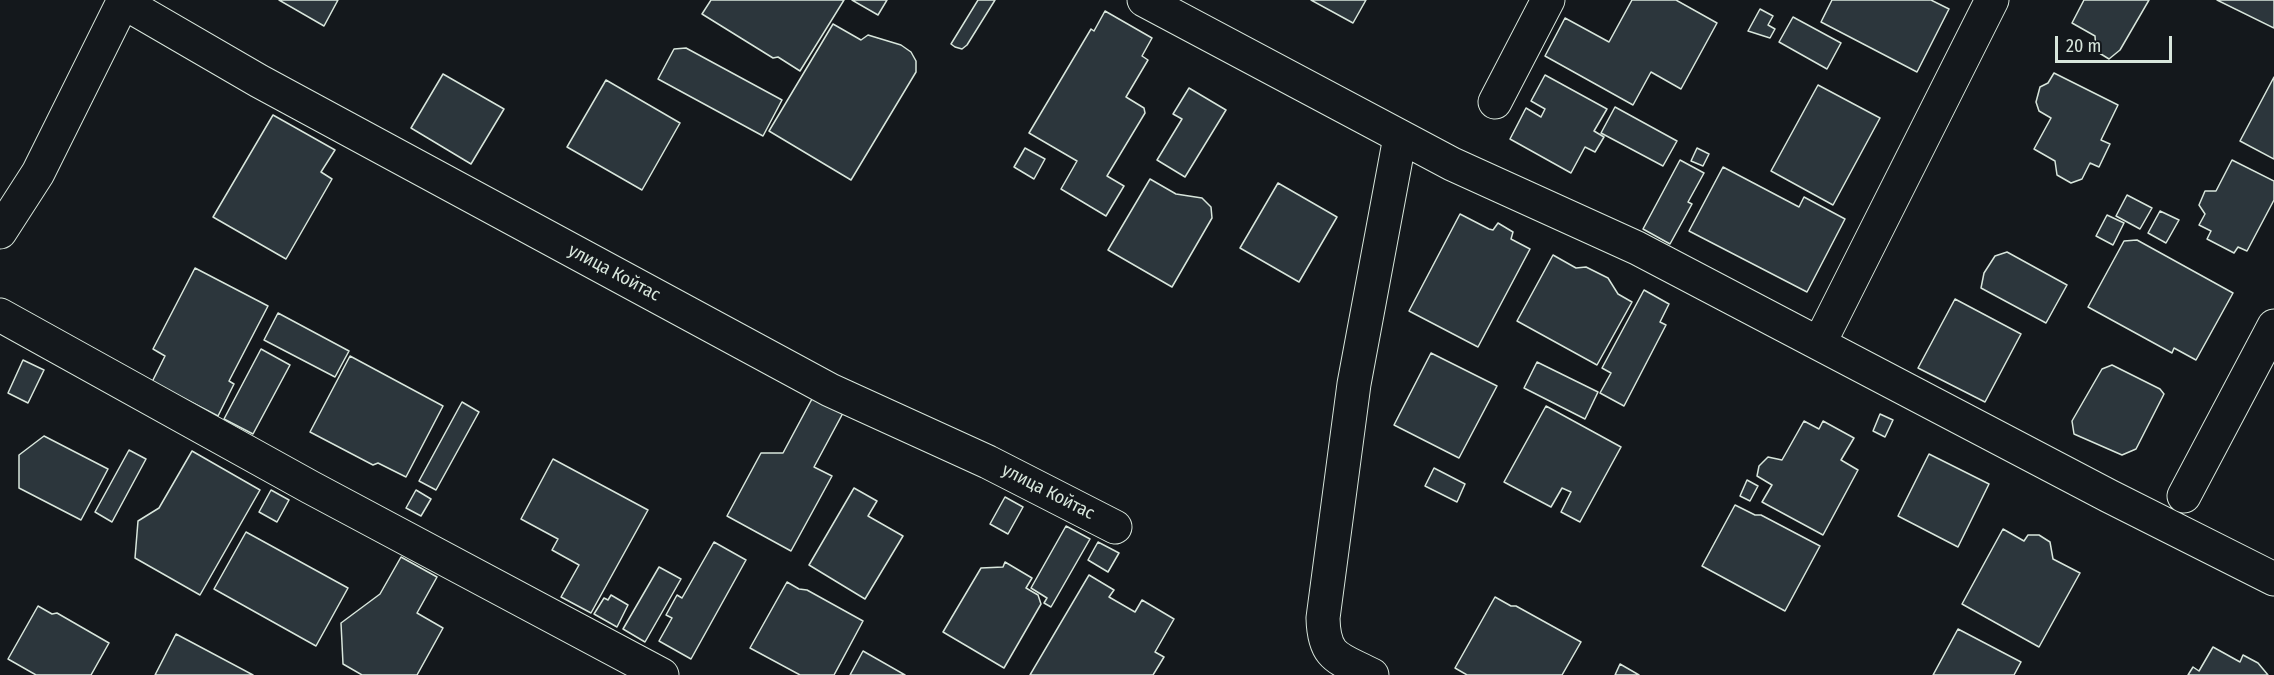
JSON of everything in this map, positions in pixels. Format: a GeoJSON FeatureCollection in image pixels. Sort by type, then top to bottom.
{"type":"FeatureCollection","features":[{"type":"Feature","properties":{"kind":"street"},"geometry":{"type":"LineString","coordinates":[[1144,0],[1452,164],[1637,248],[1820,342],[2109,496],[2274,579]]}},
{"type":"Feature","properties":{"kind":"street"},"geometry":{"type":"LineString","coordinates":[[1496,102],[1548,0]]}},
{"type":"Feature","properties":{"kind":"street"},"geometry":{"type":"LineString","coordinates":[[1820,342],[1992,0]]}},
{"type":"Feature","properties":{"kind":"street"},"geometry":{"type":"LineString","coordinates":[[0,231],[38,173],[124,1]]}},
{"type":"Feature","properties":{"kind":"street","name":"улица Койтас"},"geometry":{"type":"LineString","coordinates":[[124,1],[259,81],[830,390],[988,462],[1114,527]]}},
{"type":"Feature","properties":{"kind":"street"},"geometry":{"type":"LineString","coordinates":[[1372,675],[1334,655],[1323,640],[1323,618],[1354,384],[1400,137]]}},
{"type":"Feature","properties":{"kind":"street"},"geometry":{"type":"LineString","coordinates":[[0,315],[310,487],[662,675]]}},
{"type":"Feature","properties":{"kind":"street"},"geometry":{"type":"LineString","coordinates":[[2184,496],[2273,332]]}},
{"type":"Feature","properties":{"kind":"building"},"geometry":{"type":"Polygon","coordinates":[[[279,0],[338,0],[324,26],[279,0]]]}},
{"type":"Feature","properties":{"kind":"building"},"geometry":{"type":"Polygon","coordinates":[[[711,0],[844,0],[800,71],[778,57],[773,58],[702,14],[711,0]]]}},
{"type":"Feature","properties":{"kind":"building"},"geometry":{"type":"Polygon","coordinates":[[[852,0],[887,0],[878,15],[852,0]]]}},
{"type":"Feature","properties":{"kind":"building"},"geometry":{"type":"Polygon","coordinates":[[[978,0],[995,0],[967,45],[962,49],[955,47],[951,44],[978,0]]]}},
{"type":"Feature","properties":{"kind":"building"},"geometry":{"type":"Polygon","coordinates":[[[1311,0],[1366,0],[1353,23],[1311,0]]]}},
{"type":"Feature","properties":{"kind":"building"},"geometry":{"type":"Polygon","coordinates":[[[1632,0],[1676,0],[1717,23],[1681,89],[1651,72],[1633,105],[1545,56],[1565,18],[1609,42],[1632,0]]]}},
{"type":"Feature","properties":{"kind":"building"},"geometry":{"type":"Polygon","coordinates":[[[1832,0],[1931,0],[1949,9],[1917,72],[1821,22],[1832,0]]]}},
{"type":"Feature","properties":{"kind":"building"},"geometry":{"type":"Polygon","coordinates":[[[2084,0],[2149,0],[2120,50],[2109,59],[2096,51],[2095,36],[2072,23],[2084,0]]]}},
{"type":"Feature","properties":{"kind":"building"},"geometry":{"type":"Polygon","coordinates":[[[2217,0],[2274,0],[2274,28],[2217,0]]]}},
{"type":"Feature","properties":{"kind":"building"},"geometry":{"type":"Polygon","coordinates":[[[1760,9],[1773,16],[1768,25],[1775,29],[1770,38],[1748,31],[1760,9]]]}},
{"type":"Feature","properties":{"kind":"building"},"geometry":{"type":"Polygon","coordinates":[[[1105,11],[1152,38],[1142,56],[1148,60],[1126,97],[1144,108],[1145,113],[1107,176],[1124,186],[1106,216],[1061,189],[1077,161],[1029,133],[1091,29],[1094,31],[1105,11]]]}},
{"type":"Feature","properties":{"kind":"building"},"geometry":{"type":"Polygon","coordinates":[[[1793,17],[1841,43],[1827,69],[1779,42],[1793,17]]]}},
{"type":"Feature","properties":{"kind":"building"},"geometry":{"type":"Polygon","coordinates":[[[833,24],[861,40],[868,35],[901,45],[911,52],[916,61],[916,72],[851,180],[769,131],[833,24]]]}},
{"type":"Feature","properties":{"kind":"building"},"geometry":{"type":"Polygon","coordinates":[[[686,48],[782,100],[763,136],[658,79],[674,49],[686,48]]]}},
{"type":"Feature","properties":{"kind":"building"},"geometry":{"type":"Polygon","coordinates":[[[2054,73],[2118,105],[2101,140],[2110,144],[2099,167],[2090,163],[2082,179],[2071,183],[2057,175],[2055,161],[2034,149],[2051,118],[2039,111],[2036,102],[2040,87],[2048,83],[2054,73]]]}},
{"type":"Feature","properties":{"kind":"building"},"geometry":{"type":"Polygon","coordinates":[[[443,74],[504,109],[471,164],[411,128],[443,74]]]}},
{"type":"Feature","properties":{"kind":"building"},"geometry":{"type":"Polygon","coordinates":[[[1545,75],[1607,109],[1594,131],[1604,137],[1595,152],[1585,147],[1571,173],[1510,139],[1526,108],[1541,117],[1545,109],[1531,101],[1545,75]]]}},
{"type":"Feature","properties":{"kind":"building"},"geometry":{"type":"Polygon","coordinates":[[[2274,77],[2274,159],[2240,141],[2274,77]]]}},
{"type":"Feature","properties":{"kind":"building"},"geometry":{"type":"Polygon","coordinates":[[[606,80],[680,123],[642,190],[567,147],[606,80]]]}},
{"type":"Feature","properties":{"kind":"building"},"geometry":{"type":"Polygon","coordinates":[[[1818,85],[1880,118],[1833,205],[1771,171],[1818,85]]]}},
{"type":"Feature","properties":{"kind":"building"},"geometry":{"type":"Polygon","coordinates":[[[1189,88],[1226,110],[1185,177],[1157,160],[1182,119],[1173,114],[1189,88]]]}},
{"type":"Feature","properties":{"kind":"building"},"geometry":{"type":"Polygon","coordinates":[[[1615,107],[1677,141],[1663,166],[1601,133],[1615,107]]]}},
{"type":"Feature","properties":{"kind":"building"},"geometry":{"type":"Polygon","coordinates":[[[273,115],[335,150],[321,172],[332,179],[286,259],[213,217],[273,115]]]}},
{"type":"Feature","properties":{"kind":"building"},"geometry":{"type":"Polygon","coordinates":[[[1025,148],[1045,159],[1034,179],[1014,167],[1025,148]]]}},
{"type":"Feature","properties":{"kind":"building"},"geometry":{"type":"Polygon","coordinates":[[[1697,148],[1709,154],[1703,166],[1691,161],[1697,148]]]}},
{"type":"Feature","properties":{"kind":"building"},"geometry":{"type":"Polygon","coordinates":[[[1680,160],[1704,173],[1688,202],[1692,204],[1670,244],[1643,229],[1680,160]]]}},
{"type":"Feature","properties":{"kind":"building"},"geometry":{"type":"Polygon","coordinates":[[[2232,160],[2274,181],[2274,200],[2247,251],[2238,247],[2234,253],[2207,239],[2211,231],[2199,225],[2205,214],[2199,205],[2205,191],[2216,191],[2232,160]]]}},
{"type":"Feature","properties":{"kind":"building"},"geometry":{"type":"Polygon","coordinates":[[[1723,167],[1799,207],[1804,197],[1845,219],[1807,292],[1689,231],[1723,167]]]}},
{"type":"Feature","properties":{"kind":"building"},"geometry":{"type":"Polygon","coordinates":[[[1150,179],[1176,194],[1202,198],[1211,207],[1212,218],[1172,287],[1108,250],[1150,179]]]}},
{"type":"Feature","properties":{"kind":"building"},"geometry":{"type":"Polygon","coordinates":[[[1278,183],[1337,217],[1299,282],[1240,248],[1278,183]]]}},
{"type":"Feature","properties":{"kind":"building"},"geometry":{"type":"Polygon","coordinates":[[[2127,195],[2152,208],[2140,229],[2116,216],[2127,195]]]}},
{"type":"Feature","properties":{"kind":"building"},"geometry":{"type":"Polygon","coordinates":[[[2160,211],[2179,220],[2166,243],[2148,233],[2160,211]]]}},
{"type":"Feature","properties":{"kind":"building"},"geometry":{"type":"Polygon","coordinates":[[[1460,214],[1493,230],[1498,223],[1513,232],[1511,239],[1530,249],[1478,347],[1409,311],[1460,214]]]}},
{"type":"Feature","properties":{"kind":"building"},"geometry":{"type":"Polygon","coordinates":[[[2107,215],[2124,223],[2113,245],[2096,236],[2107,215]]]}},
{"type":"Feature","properties":{"kind":"building"},"geometry":{"type":"Polygon","coordinates":[[[2137,240],[2233,293],[2196,360],[2174,348],[2172,353],[2088,307],[2124,241],[2137,240]]]}},
{"type":"Feature","properties":{"kind":"building"},"geometry":{"type":"Polygon","coordinates":[[[2007,252],[2067,285],[2046,323],[1981,288],[1984,273],[1995,256],[2007,252]]]}},
{"type":"Feature","properties":{"kind":"building"},"geometry":{"type":"Polygon","coordinates":[[[1553,255],[1576,268],[1586,267],[1608,278],[1618,294],[1632,302],[1597,365],[1517,321],[1553,255]]]}},
{"type":"Feature","properties":{"kind":"building"},"geometry":{"type":"Polygon","coordinates":[[[195,268],[268,306],[229,381],[234,384],[218,416],[152,382],[165,356],[153,349],[195,268]]]}},
{"type":"Feature","properties":{"kind":"building"},"geometry":{"type":"Polygon","coordinates":[[[1644,290],[1669,304],[1660,322],[1666,325],[1624,406],[1600,393],[1611,373],[1602,368],[1644,290]]]}},
{"type":"Feature","properties":{"kind":"building"},"geometry":{"type":"Polygon","coordinates":[[[1955,299],[2021,334],[1985,402],[1918,368],[1955,299]]]}},
{"type":"Feature","properties":{"kind":"building"},"geometry":{"type":"Polygon","coordinates":[[[278,313],[349,351],[335,377],[264,340],[278,313]]]}},
{"type":"Feature","properties":{"kind":"building"},"geometry":{"type":"Polygon","coordinates":[[[261,349],[290,365],[253,434],[224,419],[261,349]]]}},
{"type":"Feature","properties":{"kind":"building"},"geometry":{"type":"Polygon","coordinates":[[[1431,353],[1497,386],[1459,458],[1394,425],[1431,353]]]}},
{"type":"Feature","properties":{"kind":"building"},"geometry":{"type":"Polygon","coordinates":[[[350,356],[443,406],[406,477],[378,463],[373,465],[310,432],[350,356]]]}},
{"type":"Feature","properties":{"kind":"building"},"geometry":{"type":"Polygon","coordinates":[[[23,360],[44,370],[28,403],[8,393],[23,360]]]}},
{"type":"Feature","properties":{"kind":"building"},"geometry":{"type":"Polygon","coordinates":[[[1537,362],[1598,392],[1585,419],[1524,388],[1537,362]]]}},
{"type":"Feature","properties":{"kind":"building"},"geometry":{"type":"Polygon","coordinates":[[[2112,365],[2160,389],[2164,394],[2136,449],[2122,455],[2074,434],[2072,421],[2102,369],[2112,365]]]}},
{"type":"Feature","properties":{"kind":"building"},"geometry":{"type":"Polygon","coordinates":[[[813,397],[843,413],[814,467],[832,476],[791,551],[727,516],[761,453],[783,453],[813,397]]]}},
{"type":"Feature","properties":{"kind":"building"},"geometry":{"type":"Polygon","coordinates":[[[462,402],[479,412],[436,490],[419,481],[462,402]]]}},
{"type":"Feature","properties":{"kind":"building"},"geometry":{"type":"Polygon","coordinates":[[[1546,406],[1621,447],[1580,522],[1561,512],[1571,492],[1562,488],[1551,507],[1504,482],[1546,406]]]}},
{"type":"Feature","properties":{"kind":"building"},"geometry":{"type":"Polygon","coordinates":[[[1880,414],[1893,420],[1885,437],[1873,431],[1880,414]]]}},
{"type":"Feature","properties":{"kind":"building"},"geometry":{"type":"Polygon","coordinates":[[[1804,421],[1819,429],[1823,421],[1854,438],[1841,460],[1858,470],[1823,535],[1762,502],[1772,485],[1757,476],[1759,466],[1768,457],[1782,460],[1804,421]]]}},
{"type":"Feature","properties":{"kind":"building"},"geometry":{"type":"Polygon","coordinates":[[[44,436],[108,469],[81,520],[19,488],[19,455],[44,436]]]}},
{"type":"Feature","properties":{"kind":"building"},"geometry":{"type":"Polygon","coordinates":[[[129,450],[146,459],[112,522],[95,512],[129,450]]]}},
{"type":"Feature","properties":{"kind":"building"},"geometry":{"type":"Polygon","coordinates":[[[192,451],[260,490],[200,595],[135,558],[138,521],[159,508],[192,451]]]}},
{"type":"Feature","properties":{"kind":"building"},"geometry":{"type":"Polygon","coordinates":[[[1929,454],[1989,484],[1958,547],[1898,516],[1929,454]]]}},
{"type":"Feature","properties":{"kind":"building"},"geometry":{"type":"Polygon","coordinates":[[[553,459],[648,510],[591,613],[561,597],[579,565],[552,550],[558,539],[521,519],[553,459]]]}},
{"type":"Feature","properties":{"kind":"building"},"geometry":{"type":"Polygon","coordinates":[[[1434,468],[1465,484],[1457,502],[1425,486],[1434,468]]]}},
{"type":"Feature","properties":{"kind":"building"},"geometry":{"type":"Polygon","coordinates":[[[1747,480],[1758,486],[1750,501],[1740,496],[1747,480]]]}},
{"type":"Feature","properties":{"kind":"building"},"geometry":{"type":"Polygon","coordinates":[[[854,488],[877,501],[868,516],[903,536],[865,599],[809,565],[854,488]]]}},
{"type":"Feature","properties":{"kind":"building"},"geometry":{"type":"Polygon","coordinates":[[[271,490],[289,500],[277,522],[259,512],[271,490]]]}},
{"type":"Feature","properties":{"kind":"building"},"geometry":{"type":"Polygon","coordinates":[[[416,490],[431,499],[421,516],[406,508],[416,490]]]}},
{"type":"Feature","properties":{"kind":"building"},"geometry":{"type":"Polygon","coordinates":[[[1005,497],[1023,507],[1008,534],[990,524],[1005,497]]]}},
{"type":"Feature","properties":{"kind":"building"},"geometry":{"type":"Polygon","coordinates":[[[1735,505],[1755,515],[1761,515],[1820,546],[1785,611],[1702,566],[1735,505]]]}},
{"type":"Feature","properties":{"kind":"building"},"geometry":{"type":"Polygon","coordinates":[[[1066,526],[1090,539],[1051,607],[1044,603],[1047,598],[1031,588],[1066,526]]]}},
{"type":"Feature","properties":{"kind":"building"},"geometry":{"type":"Polygon","coordinates":[[[2003,529],[2024,541],[2028,535],[2039,535],[2050,542],[2053,559],[2080,573],[2039,647],[1962,604],[2003,529]]]}},
{"type":"Feature","properties":{"kind":"building"},"geometry":{"type":"Polygon","coordinates":[[[246,532],[348,588],[316,646],[214,589],[246,532]]]}},
{"type":"Feature","properties":{"kind":"building"},"geometry":{"type":"Polygon","coordinates":[[[714,542],[746,560],[691,659],[659,641],[672,618],[666,615],[677,595],[682,598],[714,542]]]}},
{"type":"Feature","properties":{"kind":"building"},"geometry":{"type":"Polygon","coordinates":[[[1098,542],[1119,553],[1108,572],[1088,560],[1098,542]]]}},
{"type":"Feature","properties":{"kind":"building"},"geometry":{"type":"Polygon","coordinates":[[[401,557],[437,577],[417,613],[443,628],[417,675],[362,675],[343,664],[341,623],[380,594],[401,557]]]}},
{"type":"Feature","properties":{"kind":"building"},"geometry":{"type":"Polygon","coordinates":[[[1005,562],[1032,578],[1026,588],[1038,595],[1041,604],[1004,668],[943,632],[981,568],[1003,567],[1005,562]]]}},
{"type":"Feature","properties":{"kind":"building"},"geometry":{"type":"Polygon","coordinates":[[[659,567],[681,579],[645,642],[623,629],[659,567]]]}},
{"type":"Feature","properties":{"kind":"building"},"geometry":{"type":"Polygon","coordinates":[[[1089,575],[1114,590],[1109,597],[1135,612],[1142,600],[1174,619],[1155,652],[1164,657],[1153,675],[1030,675],[1089,575]]]}},
{"type":"Feature","properties":{"kind":"building"},"geometry":{"type":"Polygon","coordinates":[[[787,582],[799,589],[807,590],[863,621],[834,675],[800,675],[750,648],[787,582]]]}},
{"type":"Feature","properties":{"kind":"building"},"geometry":{"type":"Polygon","coordinates":[[[611,595],[628,605],[617,627],[594,614],[604,598],[608,600],[611,595]]]}},
{"type":"Feature","properties":{"kind":"building"},"geometry":{"type":"Polygon","coordinates":[[[1495,597],[1581,642],[1562,675],[1467,675],[1455,668],[1495,597]]]}},
{"type":"Feature","properties":{"kind":"building"},"geometry":{"type":"Polygon","coordinates":[[[38,606],[52,614],[57,613],[109,643],[91,675],[36,675],[8,659],[38,606]]]}},
{"type":"Feature","properties":{"kind":"building"},"geometry":{"type":"Polygon","coordinates":[[[1958,629],[2021,662],[2014,675],[1933,675],[1958,629]]]}},
{"type":"Feature","properties":{"kind":"building"},"geometry":{"type":"Polygon","coordinates":[[[176,634],[253,675],[155,675],[176,634]]]}},
{"type":"Feature","properties":{"kind":"building"},"geometry":{"type":"Polygon","coordinates":[[[2213,647],[2240,662],[2243,655],[2258,663],[2268,675],[2188,675],[2193,667],[2199,671],[2213,647]]]}},
{"type":"Feature","properties":{"kind":"building"},"geometry":{"type":"Polygon","coordinates":[[[863,651],[905,675],[850,675],[863,651]]]}},
{"type":"Feature","properties":{"kind":"building"},"geometry":{"type":"Polygon","coordinates":[[[1620,664],[1639,675],[1615,675],[1620,664]]]}}]}
